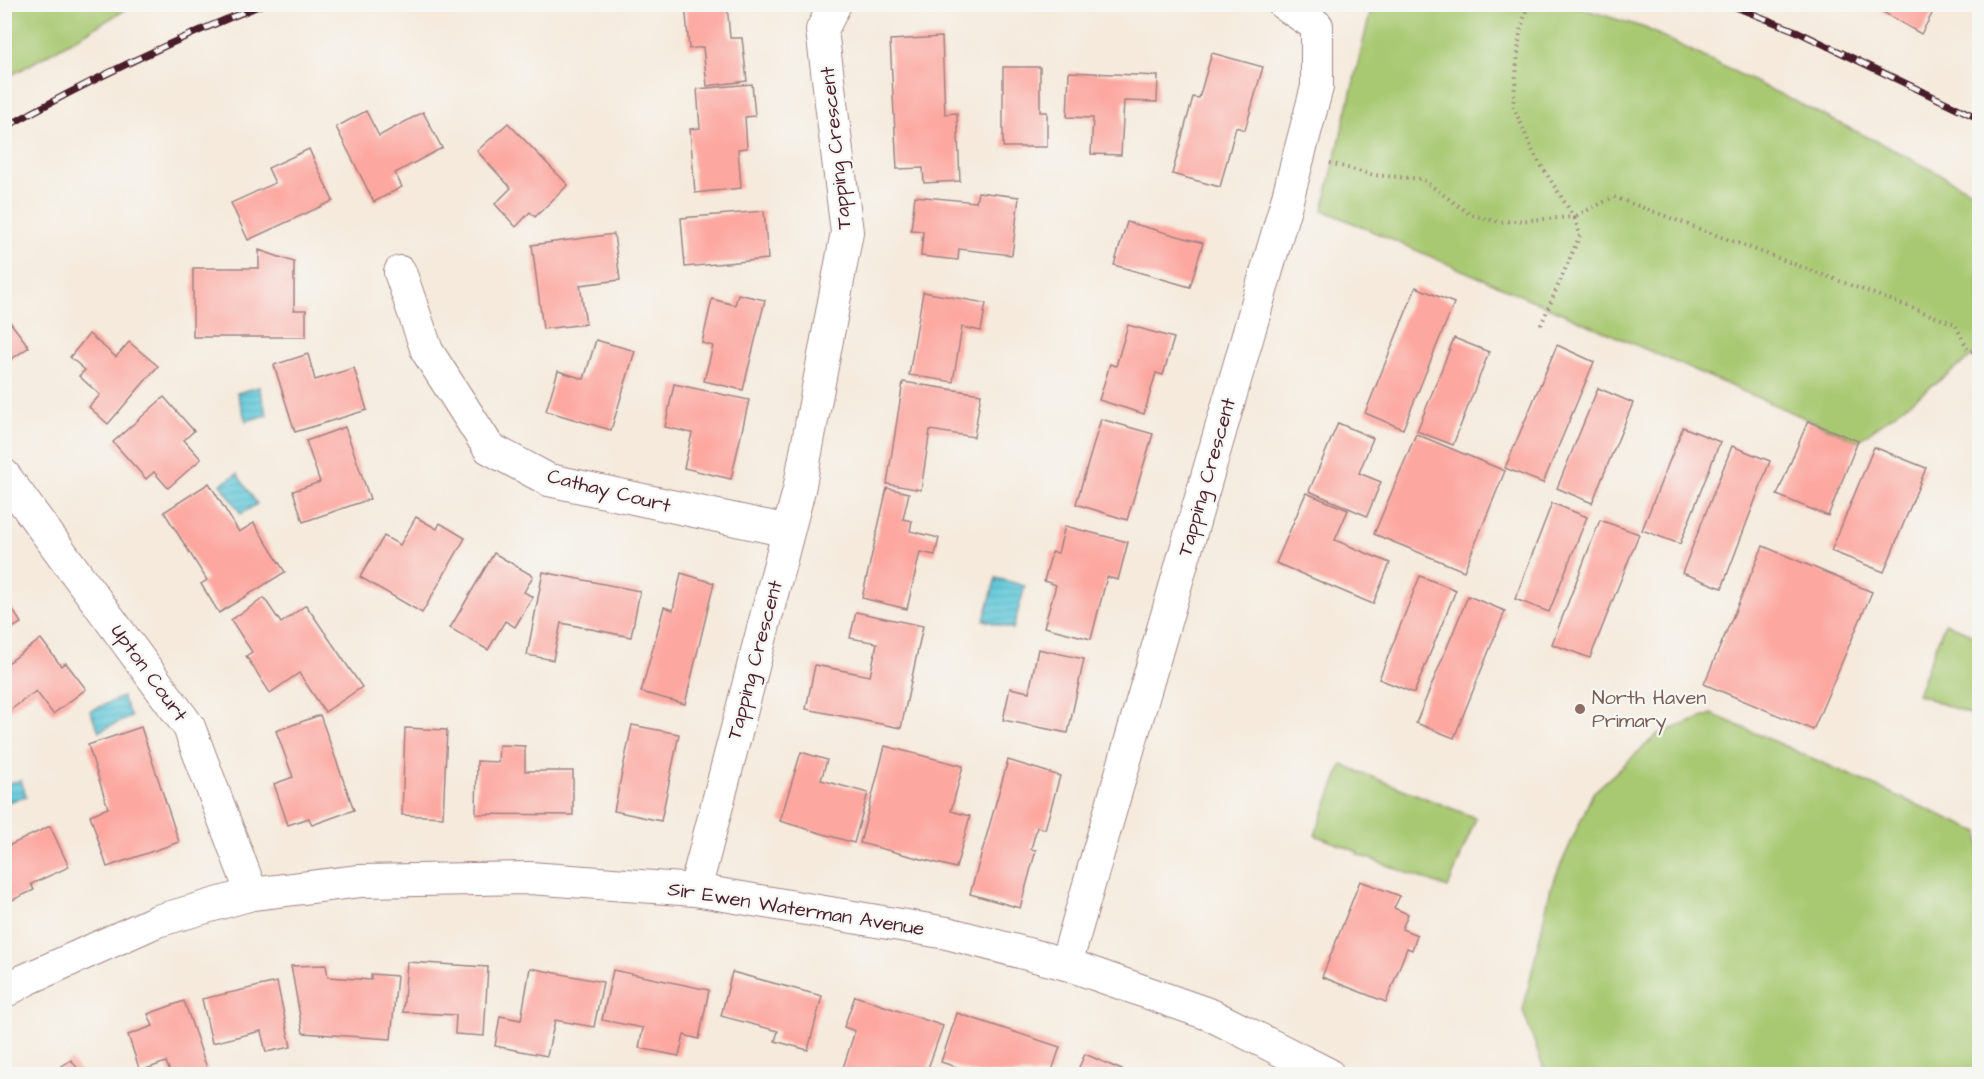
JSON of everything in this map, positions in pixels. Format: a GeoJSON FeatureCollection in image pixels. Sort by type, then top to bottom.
{"type":"FeatureCollection","features":[{"type":"Feature","properties":{"kind":"street","name":"Tapping Crescent"},"geometry":{"type":"LineString","coordinates":[[695,890],[799,490],[847,232],[822,30],[835,4]]}},
{"type":"Feature","properties":{"kind":"street","name":"Tapping Crescent"},"geometry":{"type":"LineString","coordinates":[[1066,964],[1317,87],[1317,26],[1284,4]]}},
{"type":"Feature","properties":{"kind":"street","name":"Cathay Court"},"geometry":{"type":"LineString","coordinates":[[400,272],[427,351],[489,448],[549,480],[788,531]]}},
{"type":"Feature","properties":{"kind":"street","name":"Upton Court"},"geometry":{"type":"LineString","coordinates":[[4,475],[189,727],[252,894]]}},
{"type":"Feature","properties":{"kind":"street","name":"Sir Ewen Waterman Avenue"},"geometry":{"type":"LineString","coordinates":[[4,992],[25,980],[157,921],[252,894],[360,881],[530,878],[695,890],[947,933],[1066,964],[1211,1015],[1328,1074]]}},
{"type":"Feature","properties":{"kind":"path"},"geometry":{"type":"LineString","coordinates":[[1528,4],[1520,32],[1513,106],[1533,154],[1574,217],[1580,235],[1542,325]]}},
{"type":"Feature","properties":{"kind":"path"},"geometry":{"type":"LineString","coordinates":[[1299,155],[1372,175],[1422,179],[1471,215],[1499,222],[1574,217],[1614,196],[1955,324],[1968,350],[1980,354]]}},
{"type":"Feature","properties":{"kind":"green space"},"geometry":{"type":"Polygon","coordinates":[[[19,4],[134,5],[5,79],[5,12],[19,4]]]}},
{"type":"Feature","properties":{"kind":"green space"},"geometry":{"type":"Polygon","coordinates":[[[1372,5],[1571,5],[1645,28],[1894,150],[1979,195],[1979,351],[1858,441],[1323,210],[1372,5]]]}},
{"type":"Feature","properties":{"kind":"green space"},"geometry":{"type":"Polygon","coordinates":[[[1945,623],[1979,637],[1979,718],[1917,694],[1945,623]]]}},
{"type":"Feature","properties":{"kind":"green space"},"geometry":{"type":"Polygon","coordinates":[[[1712,714],[1979,832],[1979,1074],[1549,1074],[1545,1072],[1523,1011],[1551,887],[1593,793],[1658,734],[1712,714]]]}},
{"type":"Feature","properties":{"kind":"green space"},"geometry":{"type":"Polygon","coordinates":[[[1342,765],[1476,818],[1448,888],[1357,854],[1358,852],[1315,835],[1342,765]]]}},
{"type":"Feature","properties":{"kind":"water"},"geometry":{"type":"Polygon","coordinates":[[[259,387],[267,415],[246,421],[237,393],[259,387]]]}},
{"type":"Feature","properties":{"kind":"water"},"geometry":{"type":"Polygon","coordinates":[[[237,474],[257,504],[241,514],[221,484],[237,474]]]}},
{"type":"Feature","properties":{"kind":"water"},"geometry":{"type":"Polygon","coordinates":[[[996,578],[1025,586],[1013,629],[984,620],[996,578]]]}},
{"type":"Feature","properties":{"kind":"water"},"geometry":{"type":"Polygon","coordinates":[[[122,697],[131,717],[99,731],[90,711],[122,697]]]}},
{"type":"Feature","properties":{"kind":"water"},"geometry":{"type":"Polygon","coordinates":[[[21,780],[26,796],[5,803],[5,785],[21,780]]]}},
{"type":"Feature","properties":{"kind":"building"},"geometry":{"type":"Polygon","coordinates":[[[685,4],[727,4],[730,38],[742,38],[747,81],[707,86],[703,47],[689,49],[685,4]]]}},
{"type":"Feature","properties":{"kind":"building"},"geometry":{"type":"Polygon","coordinates":[[[1869,4],[1928,4],[1925,8],[1933,12],[1921,34],[1869,4]]]}},
{"type":"Feature","properties":{"kind":"building"},"geometry":{"type":"Polygon","coordinates":[[[942,37],[945,114],[957,113],[960,181],[924,183],[923,168],[897,169],[890,40],[942,37]]]}},
{"type":"Feature","properties":{"kind":"building"},"geometry":{"type":"Polygon","coordinates":[[[1212,53],[1263,67],[1245,130],[1236,127],[1220,187],[1172,174],[1193,97],[1199,98],[1212,53]]]}},
{"type":"Feature","properties":{"kind":"building"},"geometry":{"type":"Polygon","coordinates":[[[1003,67],[1040,67],[1040,112],[1047,112],[1047,147],[1003,147],[1003,67]]]}},
{"type":"Feature","properties":{"kind":"building"},"geometry":{"type":"Polygon","coordinates":[[[1069,72],[1158,76],[1157,102],[1124,101],[1121,155],[1091,154],[1093,118],[1067,117],[1069,72]]]}},
{"type":"Feature","properties":{"kind":"building"},"geometry":{"type":"Polygon","coordinates":[[[752,84],[755,116],[745,117],[747,148],[738,149],[741,188],[695,193],[690,129],[700,128],[697,89],[752,84]]]}},
{"type":"Feature","properties":{"kind":"building"},"geometry":{"type":"Polygon","coordinates":[[[366,111],[379,136],[423,112],[442,148],[395,173],[402,187],[374,202],[336,127],[366,111]]]}},
{"type":"Feature","properties":{"kind":"building"},"geometry":{"type":"Polygon","coordinates":[[[508,123],[568,185],[535,217],[530,212],[516,227],[495,204],[511,188],[477,151],[508,123]]]}},
{"type":"Feature","properties":{"kind":"building"},"geometry":{"type":"Polygon","coordinates":[[[309,149],[333,201],[248,240],[231,203],[275,183],[268,168],[309,149]]]}},
{"type":"Feature","properties":{"kind":"building"},"geometry":{"type":"Polygon","coordinates":[[[978,192],[1019,197],[1012,255],[959,249],[958,260],[921,256],[923,231],[911,230],[915,196],[976,202],[978,192]]]}},
{"type":"Feature","properties":{"kind":"building"},"geometry":{"type":"Polygon","coordinates":[[[764,211],[768,259],[685,267],[681,218],[764,211]]]}},
{"type":"Feature","properties":{"kind":"building"},"geometry":{"type":"Polygon","coordinates":[[[1127,222],[1203,243],[1190,287],[1114,265],[1127,222]]]}},
{"type":"Feature","properties":{"kind":"building"},"geometry":{"type":"Polygon","coordinates":[[[614,234],[620,280],[580,285],[586,324],[543,329],[532,245],[614,234]]]}},
{"type":"Feature","properties":{"kind":"building"},"geometry":{"type":"Polygon","coordinates":[[[259,250],[294,262],[294,310],[306,310],[306,337],[193,337],[193,268],[259,268],[259,250]]]}},
{"type":"Feature","properties":{"kind":"building"},"geometry":{"type":"Polygon","coordinates":[[[1416,287],[1454,303],[1403,429],[1365,413],[1416,287]]]}},
{"type":"Feature","properties":{"kind":"building"},"geometry":{"type":"Polygon","coordinates":[[[923,292],[986,303],[981,331],[962,327],[953,382],[909,375],[923,292]]]}},
{"type":"Feature","properties":{"kind":"building"},"geometry":{"type":"Polygon","coordinates":[[[738,294],[765,300],[743,390],[704,381],[713,346],[702,343],[712,299],[735,305],[738,294]]]}},
{"type":"Feature","properties":{"kind":"building"},"geometry":{"type":"Polygon","coordinates":[[[4,314],[29,347],[4,364],[4,314]]]}},
{"type":"Feature","properties":{"kind":"building"},"geometry":{"type":"Polygon","coordinates":[[[1128,325],[1174,338],[1163,375],[1156,373],[1144,414],[1099,400],[1110,364],[1116,366],[1128,325]]]}},
{"type":"Feature","properties":{"kind":"building"},"geometry":{"type":"Polygon","coordinates":[[[89,334],[116,357],[129,342],[158,366],[108,424],[89,407],[100,395],[79,376],[85,370],[70,357],[89,334]]]}},
{"type":"Feature","properties":{"kind":"building"},"geometry":{"type":"Polygon","coordinates":[[[1454,338],[1489,352],[1453,445],[1417,431],[1454,338]]]}},
{"type":"Feature","properties":{"kind":"building"},"geometry":{"type":"Polygon","coordinates":[[[596,340],[635,351],[611,430],[546,411],[558,371],[584,379],[596,340]]]}},
{"type":"Feature","properties":{"kind":"building"},"geometry":{"type":"Polygon","coordinates":[[[1557,345],[1594,362],[1543,483],[1505,468],[1557,345]]]}},
{"type":"Feature","properties":{"kind":"building"},"geometry":{"type":"Polygon","coordinates":[[[308,354],[315,380],[354,368],[367,410],[295,432],[274,365],[308,354]]]}},
{"type":"Feature","properties":{"kind":"building"},"geometry":{"type":"Polygon","coordinates":[[[903,382],[981,394],[974,437],[930,430],[921,490],[887,484],[903,382]]]}},
{"type":"Feature","properties":{"kind":"building"},"geometry":{"type":"Polygon","coordinates":[[[674,384],[749,400],[731,479],[684,468],[692,433],[665,427],[674,384]]]}},
{"type":"Feature","properties":{"kind":"building"},"geometry":{"type":"Polygon","coordinates":[[[1598,388],[1633,403],[1592,503],[1557,488],[1598,388]]]}},
{"type":"Feature","properties":{"kind":"building"},"geometry":{"type":"Polygon","coordinates":[[[164,397],[194,431],[184,440],[201,459],[168,488],[154,472],[146,479],[113,442],[164,397]]]}},
{"type":"Feature","properties":{"kind":"building"},"geometry":{"type":"Polygon","coordinates":[[[1101,419],[1153,434],[1127,520],[1076,504],[1101,419]]]}},
{"type":"Feature","properties":{"kind":"building"},"geometry":{"type":"Polygon","coordinates":[[[1808,421],[1858,441],[1828,516],[1777,495],[1808,421]]]}},
{"type":"Feature","properties":{"kind":"building"},"geometry":{"type":"Polygon","coordinates":[[[1338,423],[1373,438],[1359,473],[1381,482],[1367,516],[1309,491],[1338,423]]]}},
{"type":"Feature","properties":{"kind":"building"},"geometry":{"type":"Polygon","coordinates":[[[345,427],[370,499],[303,522],[293,491],[320,482],[306,441],[345,427]]]}},
{"type":"Feature","properties":{"kind":"building"},"geometry":{"type":"Polygon","coordinates":[[[1683,427],[1720,442],[1680,544],[1642,530],[1683,427]]]}},
{"type":"Feature","properties":{"kind":"building"},"geometry":{"type":"Polygon","coordinates":[[[1416,434],[1505,471],[1464,571],[1374,534],[1416,434]]]}},
{"type":"Feature","properties":{"kind":"building"},"geometry":{"type":"Polygon","coordinates":[[[1732,446],[1770,461],[1722,588],[1682,573],[1732,446]]]}},
{"type":"Feature","properties":{"kind":"building"},"geometry":{"type":"Polygon","coordinates":[[[1874,447],[1926,468],[1884,572],[1831,551],[1874,447]]]}},
{"type":"Feature","properties":{"kind":"building"},"geometry":{"type":"Polygon","coordinates":[[[209,483],[239,532],[254,523],[285,572],[219,613],[201,584],[207,580],[164,512],[209,483]]]}},
{"type":"Feature","properties":{"kind":"building"},"geometry":{"type":"Polygon","coordinates":[[[887,488],[909,493],[903,519],[912,521],[910,531],[939,538],[935,555],[920,552],[907,609],[862,598],[887,488]]]}},
{"type":"Feature","properties":{"kind":"building"},"geometry":{"type":"Polygon","coordinates":[[[1306,493],[1348,510],[1335,540],[1390,563],[1373,604],[1276,563],[1306,493]]]}},
{"type":"Feature","properties":{"kind":"building"},"geometry":{"type":"Polygon","coordinates":[[[1552,503],[1587,517],[1549,612],[1515,599],[1552,503]]]}},
{"type":"Feature","properties":{"kind":"building"},"geometry":{"type":"Polygon","coordinates":[[[416,517],[437,529],[440,523],[465,538],[422,613],[360,577],[384,536],[400,545],[416,517]]]}},
{"type":"Feature","properties":{"kind":"building"},"geometry":{"type":"Polygon","coordinates":[[[1600,520],[1639,534],[1590,658],[1552,644],[1600,520]]]}},
{"type":"Feature","properties":{"kind":"building"},"geometry":{"type":"Polygon","coordinates":[[[1065,526],[1128,542],[1118,580],[1107,577],[1091,639],[1044,627],[1056,585],[1044,581],[1052,552],[1058,553],[1065,526]]]}},
{"type":"Feature","properties":{"kind":"building"},"geometry":{"type":"Polygon","coordinates":[[[1763,546],[1872,592],[1813,730],[1704,684],[1763,546]]]}},
{"type":"Feature","properties":{"kind":"building"},"geometry":{"type":"Polygon","coordinates":[[[494,553],[533,576],[524,592],[533,597],[515,627],[505,621],[488,650],[450,628],[494,553]]]}},
{"type":"Feature","properties":{"kind":"building"},"geometry":{"type":"Polygon","coordinates":[[[543,572],[640,591],[631,637],[561,623],[553,660],[527,655],[543,572]]]}},
{"type":"Feature","properties":{"kind":"building"},"geometry":{"type":"Polygon","coordinates":[[[681,573],[714,583],[685,704],[641,692],[664,607],[673,610],[681,573]]]}},
{"type":"Feature","properties":{"kind":"building"},"geometry":{"type":"Polygon","coordinates":[[[1420,576],[1456,590],[1414,693],[1379,679],[1420,576]]]}},
{"type":"Feature","properties":{"kind":"building"},"geometry":{"type":"Polygon","coordinates":[[[4,595],[21,623],[4,633],[4,595]]]}},
{"type":"Feature","properties":{"kind":"building"},"geometry":{"type":"Polygon","coordinates":[[[1468,596],[1505,611],[1454,738],[1416,723],[1468,596]]]}},
{"type":"Feature","properties":{"kind":"building"},"geometry":{"type":"Polygon","coordinates":[[[264,598],[281,623],[306,605],[362,687],[325,712],[299,673],[270,693],[246,656],[252,652],[231,620],[264,598]]]}},
{"type":"Feature","properties":{"kind":"building"},"geometry":{"type":"Polygon","coordinates":[[[856,612],[923,626],[901,728],[806,709],[815,665],[870,676],[877,643],[850,638],[856,612]]]}},
{"type":"Feature","properties":{"kind":"building"},"geometry":{"type":"Polygon","coordinates":[[[41,639],[61,666],[66,663],[86,689],[53,714],[36,691],[9,711],[4,706],[4,666],[41,639]]]}},
{"type":"Feature","properties":{"kind":"building"},"geometry":{"type":"Polygon","coordinates":[[[1038,649],[1084,659],[1068,733],[1003,720],[1010,688],[1029,692],[1038,649]]]}},
{"type":"Feature","properties":{"kind":"building"},"geometry":{"type":"Polygon","coordinates":[[[320,715],[354,810],[312,825],[309,818],[288,825],[274,784],[293,777],[276,731],[320,715]]]}},
{"type":"Feature","properties":{"kind":"building"},"geometry":{"type":"Polygon","coordinates":[[[632,725],[679,734],[661,821],[614,811],[632,725]]]}},
{"type":"Feature","properties":{"kind":"building"},"geometry":{"type":"Polygon","coordinates":[[[141,727],[179,842],[107,867],[90,815],[108,808],[88,745],[141,727]]]}},
{"type":"Feature","properties":{"kind":"building"},"geometry":{"type":"Polygon","coordinates":[[[405,728],[447,730],[443,817],[402,815],[405,728]]]}},
{"type":"Feature","properties":{"kind":"building"},"geometry":{"type":"Polygon","coordinates":[[[499,745],[525,746],[525,771],[573,771],[573,815],[476,814],[477,761],[498,762],[499,745]]]}},
{"type":"Feature","properties":{"kind":"building"},"geometry":{"type":"Polygon","coordinates":[[[885,746],[963,766],[951,811],[970,816],[956,868],[860,843],[885,746]]]}},
{"type":"Feature","properties":{"kind":"building"},"geometry":{"type":"Polygon","coordinates":[[[801,752],[827,760],[821,780],[868,793],[854,843],[780,821],[801,752]]]}},
{"type":"Feature","properties":{"kind":"building"},"geometry":{"type":"Polygon","coordinates":[[[1008,760],[1060,776],[1045,829],[1037,827],[1031,849],[1036,850],[1020,908],[970,894],[1008,760]]]}},
{"type":"Feature","properties":{"kind":"building"},"geometry":{"type":"Polygon","coordinates":[[[50,826],[69,867],[31,884],[34,890],[4,904],[4,848],[50,826]]]}},
{"type":"Feature","properties":{"kind":"building"},"geometry":{"type":"Polygon","coordinates":[[[1360,881],[1400,896],[1394,908],[1408,914],[1402,929],[1417,935],[1412,950],[1407,948],[1386,1002],[1322,977],[1360,881]]]}},
{"type":"Feature","properties":{"kind":"building"},"geometry":{"type":"Polygon","coordinates":[[[407,962],[488,967],[484,1036],[455,1034],[456,1015],[403,1012],[407,962]]]}},
{"type":"Feature","properties":{"kind":"building"},"geometry":{"type":"Polygon","coordinates":[[[326,965],[328,977],[371,980],[371,974],[397,976],[391,1039],[303,1033],[291,966],[326,965]]]}},
{"type":"Feature","properties":{"kind":"building"},"geometry":{"type":"Polygon","coordinates":[[[530,968],[603,982],[594,1027],[555,1020],[547,1056],[495,1046],[500,1016],[521,1020],[530,968]]]}},
{"type":"Feature","properties":{"kind":"building"},"geometry":{"type":"Polygon","coordinates":[[[613,970],[709,990],[699,1039],[684,1035],[679,1056],[639,1048],[643,1028],[602,1020],[613,970]]]}},
{"type":"Feature","properties":{"kind":"building"},"geometry":{"type":"Polygon","coordinates":[[[732,972],[822,996],[808,1050],[775,1041],[778,1031],[721,1016],[732,972]]]}},
{"type":"Feature","properties":{"kind":"building"},"geometry":{"type":"Polygon","coordinates":[[[277,982],[291,1047],[266,1052],[261,1031],[212,1043],[202,999],[277,982]]]}},
{"type":"Feature","properties":{"kind":"building"},"geometry":{"type":"Polygon","coordinates":[[[855,996],[943,1026],[926,1074],[913,1074],[888,1066],[885,1074],[841,1074],[855,1031],[844,1027],[855,996]]]}},
{"type":"Feature","properties":{"kind":"building"},"geometry":{"type":"Polygon","coordinates":[[[184,1001],[208,1071],[199,1074],[171,1074],[166,1062],[140,1071],[128,1035],[153,1026],[148,1014],[184,1001]]]}},
{"type":"Feature","properties":{"kind":"building"},"geometry":{"type":"Polygon","coordinates":[[[957,1013],[1060,1047],[1051,1074],[978,1074],[941,1062],[957,1013]]]}},
{"type":"Feature","properties":{"kind":"building"},"geometry":{"type":"Polygon","coordinates":[[[1085,1054],[1131,1074],[1076,1074],[1085,1054]]]}},
{"type":"Feature","properties":{"kind":"building"},"geometry":{"type":"Polygon","coordinates":[[[71,1060],[82,1074],[50,1074],[71,1060]]]}},
{"type":"Feature","properties":{"kind":"railway"},"geometry":{"type":"LineString","coordinates":[[4,128],[132,62],[264,4]]}},
{"type":"Feature","properties":{"kind":"railway"},"geometry":{"type":"LineString","coordinates":[[1728,4],[1796,31],[1980,119]]}},
{"type":"Feature","properties":{"kind":"place","name":"North Haven Primary"},"geometry":{"type":"Point","coordinates":[1580,709]}}]}
